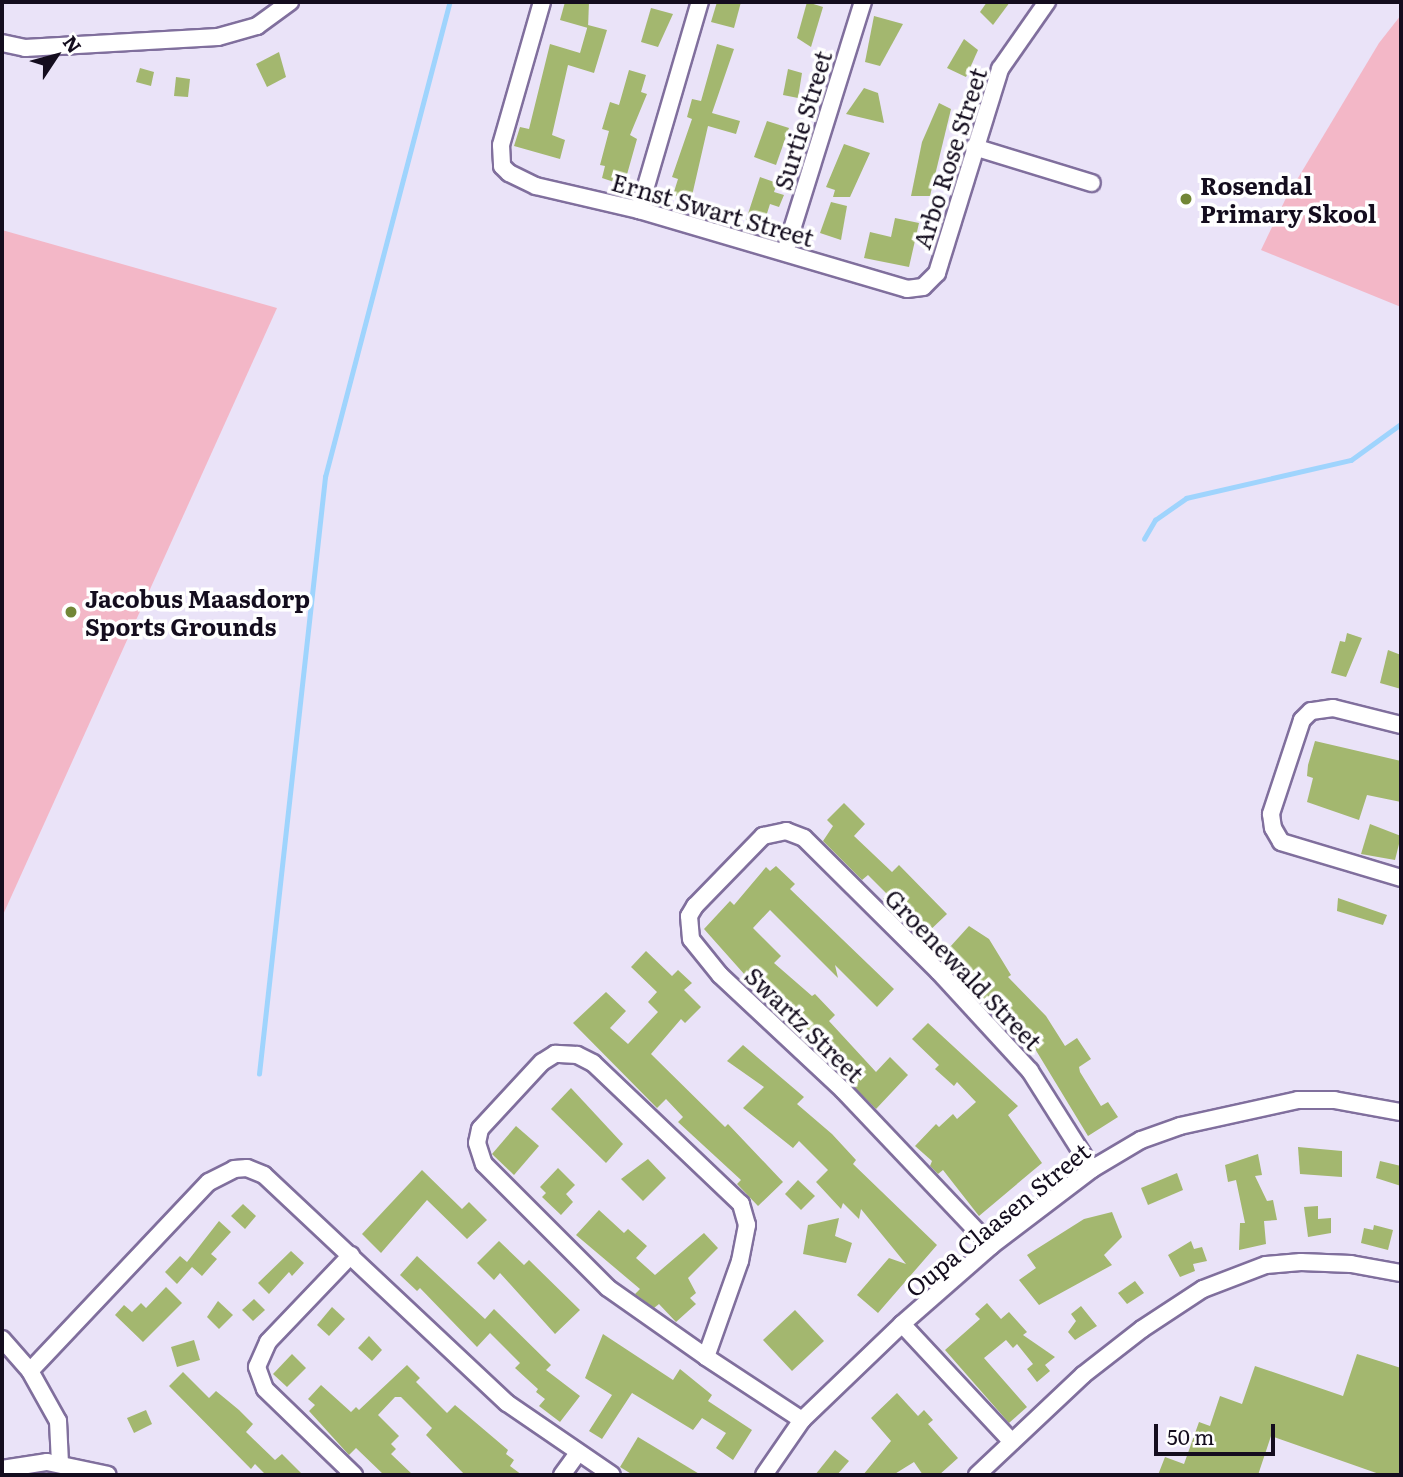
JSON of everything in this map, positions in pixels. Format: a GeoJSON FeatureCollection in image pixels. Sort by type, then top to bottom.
{"type":"FeatureCollection","features":[{"type":"Feature","properties":{"kind":"street"},"geometry":{"type":"LineString","coordinates":[[2,43],[25,48],[218,37],[257,26],[290,2]]}},
{"type":"Feature","properties":{"kind":"street","name":"Ernst Swart Street"},"geometry":{"type":"LineString","coordinates":[[542,2],[501,145],[502,166],[536,186],[639,210],[916,288]]}},
{"type":"Feature","properties":{"kind":"street"},"geometry":{"type":"LineString","coordinates":[[639,210],[700,2]]}},
{"type":"Feature","properties":{"kind":"street","name":"Surtie Street"},"geometry":{"type":"LineString","coordinates":[[785,251],[863,2]]}},
{"type":"Feature","properties":{"kind":"street","name":"Arbo Rose Street"},"geometry":{"type":"LineString","coordinates":[[916,288],[937,273],[1000,69],[1047,2]]}},
{"type":"Feature","properties":{"kind":"street"},"geometry":{"type":"LineString","coordinates":[[974,147],[1092,183]]}},
{"type":"Feature","properties":{"kind":"street"},"geometry":{"type":"LineString","coordinates":[[1401,725],[1319,708],[1302,720],[1272,814],[1278,838],[1295,848],[1401,878]]}},
{"type":"Feature","properties":{"kind":"street","name":"Groenewald Street"},"geometry":{"type":"LineString","coordinates":[[774,831],[804,838],[1009,1045],[1092,1169]]}},
{"type":"Feature","properties":{"kind":"street","name":"Swartz Street"},"geometry":{"type":"LineString","coordinates":[[774,831],[752,845],[695,906],[689,916],[691,939],[720,975],[844,1091],[991,1246]]}},
{"type":"Feature","properties":{"kind":"street"},"geometry":{"type":"LineString","coordinates":[[706,1357],[740,1261],[747,1225],[741,1204],[593,1063],[577,1055],[555,1054],[542,1062],[480,1129],[477,1143],[484,1164],[608,1288],[706,1357],[802,1420]]}},
{"type":"Feature","properties":{"kind":"street","name":"Oupa Claasen Street"},"geometry":{"type":"LineString","coordinates":[[764,1475],[802,1420],[902,1324],[991,1246],[1092,1169],[1141,1140],[1180,1126],[1298,1100],[1334,1100],[1401,1112]]}},
{"type":"Feature","properties":{"kind":"street"},"geometry":{"type":"LineString","coordinates":[[30,1371],[209,1182],[234,1169],[264,1175],[507,1403],[612,1475]]}},
{"type":"Feature","properties":{"kind":"street"},"geometry":{"type":"LineString","coordinates":[[351,1255],[268,1342],[257,1367],[265,1389],[354,1475]]}},
{"type":"Feature","properties":{"kind":"street"},"geometry":{"type":"LineString","coordinates":[[977,1475],[1142,1329],[1231,1276],[1301,1262],[1350,1264],[1401,1273]]}},
{"type":"Feature","properties":{"kind":"street"},"geometry":{"type":"LineString","coordinates":[[902,1324],[1012,1442]]}},
{"type":"Feature","properties":{"kind":"street"},"geometry":{"type":"LineString","coordinates":[[2,1339],[30,1371],[58,1421],[60,1463]]}},
{"type":"Feature","properties":{"kind":"street"},"geometry":{"type":"LineString","coordinates":[[562,1475],[578,1453]]}},
{"type":"Feature","properties":{"kind":"street"},"geometry":{"type":"LineString","coordinates":[[2,1469],[60,1463],[108,1475]]}},
{"type":"Feature","properties":{"kind":"shaded area"},"geometry":{"type":"Polygon","coordinates":[[[1401,15],[1401,307],[1261,250],[1286,198],[1379,43],[1401,15]]]}},
{"type":"Feature","properties":{"kind":"shaded area","name":"Jacobus Maasdorp Sports Grounds"},"geometry":{"type":"Polygon","coordinates":[[[2,230],[277,308],[2,917],[2,230]]]}},
{"type":"Feature","properties":{"kind":"building"},"geometry":{"type":"Polygon","coordinates":[[[565,2],[589,2],[588,28],[560,20],[565,2]]]}},
{"type":"Feature","properties":{"kind":"building"},"geometry":{"type":"Polygon","coordinates":[[[717,2],[741,2],[734,28],[711,22],[717,2]]]}},
{"type":"Feature","properties":{"kind":"building"},"geometry":{"type":"Polygon","coordinates":[[[807,2],[823,7],[811,47],[797,38],[807,2]]]}},
{"type":"Feature","properties":{"kind":"building"},"geometry":{"type":"Polygon","coordinates":[[[987,2],[1010,2],[993,25],[980,12],[987,2]]]}},
{"type":"Feature","properties":{"kind":"building"},"geometry":{"type":"Polygon","coordinates":[[[651,8],[673,14],[658,47],[641,42],[651,8]]]}},
{"type":"Feature","properties":{"kind":"building"},"geometry":{"type":"Polygon","coordinates":[[[874,16],[903,24],[880,66],[865,62],[874,16]]]}},
{"type":"Feature","properties":{"kind":"building"},"geometry":{"type":"Polygon","coordinates":[[[588,25],[607,30],[594,73],[568,65],[552,135],[565,140],[560,159],[514,146],[520,127],[529,129],[550,44],[580,53],[588,25]]]}},
{"type":"Feature","properties":{"kind":"building"},"geometry":{"type":"Polygon","coordinates":[[[964,39],[978,50],[966,77],[947,68],[964,39]]]}},
{"type":"Feature","properties":{"kind":"building"},"geometry":{"type":"Polygon","coordinates":[[[717,44],[734,49],[712,113],[740,121],[736,134],[708,126],[691,200],[673,195],[678,179],[672,177],[692,119],[687,117],[692,99],[701,101],[717,44]]]}},
{"type":"Feature","properties":{"kind":"building"},"geometry":{"type":"Polygon","coordinates":[[[279,52],[286,77],[267,87],[256,64],[279,52]]]}},
{"type":"Feature","properties":{"kind":"building"},"geometry":{"type":"Polygon","coordinates":[[[140,68],[154,72],[151,86],[136,82],[140,68]]]}},
{"type":"Feature","properties":{"kind":"building"},"geometry":{"type":"Polygon","coordinates":[[[788,69],[802,73],[798,98],[783,95],[788,69]]]}},
{"type":"Feature","properties":{"kind":"building"},"geometry":{"type":"Polygon","coordinates":[[[629,70],[646,75],[641,92],[647,94],[630,135],[637,139],[626,178],[619,176],[617,183],[602,178],[605,166],[600,165],[609,131],[602,129],[610,102],[619,105],[629,70]]]}},
{"type":"Feature","properties":{"kind":"building"},"geometry":{"type":"Polygon","coordinates":[[[176,77],[190,79],[188,97],[174,96],[176,77]]]}},
{"type":"Feature","properties":{"kind":"building"},"geometry":{"type":"Polygon","coordinates":[[[864,88],[878,93],[884,123],[846,114],[864,88]]]}},
{"type":"Feature","properties":{"kind":"building"},"geometry":{"type":"Polygon","coordinates":[[[939,103],[951,109],[930,196],[911,196],[922,142],[939,103]]]}},
{"type":"Feature","properties":{"kind":"building"},"geometry":{"type":"Polygon","coordinates":[[[767,121],[789,128],[776,165],[754,157],[767,121]]]}},
{"type":"Feature","properties":{"kind":"building"},"geometry":{"type":"Polygon","coordinates":[[[844,144],[870,153],[850,197],[833,197],[835,190],[826,187],[844,144]]]}},
{"type":"Feature","properties":{"kind":"building"},"geometry":{"type":"Polygon","coordinates":[[[760,177],[777,183],[774,192],[784,195],[779,207],[770,204],[763,226],[746,220],[760,177]]]}},
{"type":"Feature","properties":{"kind":"building"},"geometry":{"type":"Polygon","coordinates":[[[831,202],[847,206],[841,240],[820,233],[831,202]]]}},
{"type":"Feature","properties":{"kind":"building"},"geometry":{"type":"Polygon","coordinates":[[[895,218],[919,223],[909,267],[864,258],[870,232],[891,237],[895,218]]]}},
{"type":"Feature","properties":{"kind":"building"},"geometry":{"type":"Polygon","coordinates":[[[1347,633],[1362,638],[1346,677],[1331,673],[1340,641],[1345,642],[1347,633]]]}},
{"type":"Feature","properties":{"kind":"building"},"geometry":{"type":"Polygon","coordinates":[[[1388,650],[1401,655],[1401,689],[1380,683],[1388,650]]]}},
{"type":"Feature","properties":{"kind":"building"},"geometry":{"type":"Polygon","coordinates":[[[1315,741],[1401,761],[1401,802],[1367,795],[1359,820],[1307,802],[1313,778],[1307,776],[1308,765],[1315,741]]]}},
{"type":"Feature","properties":{"kind":"building"},"geometry":{"type":"Polygon","coordinates":[[[844,803],[865,824],[854,836],[892,872],[899,865],[947,914],[924,936],[883,899],[887,894],[868,875],[862,880],[823,841],[833,826],[827,820],[844,803]]]}},
{"type":"Feature","properties":{"kind":"building"},"geometry":{"type":"Polygon","coordinates":[[[1370,824],[1401,836],[1395,860],[1361,854],[1370,824]]]}},
{"type":"Feature","properties":{"kind":"building"},"geometry":{"type":"Polygon","coordinates":[[[776,866],[795,884],[790,889],[894,989],[877,1007],[835,965],[838,978],[770,910],[753,928],[781,956],[774,963],[812,996],[815,994],[835,1015],[829,1021],[876,1072],[890,1057],[908,1075],[876,1109],[808,1040],[811,1037],[782,1005],[753,984],[704,929],[730,901],[734,905],[766,867],[770,871],[776,866]]]}},
{"type":"Feature","properties":{"kind":"building"},"geometry":{"type":"Polygon","coordinates":[[[1338,898],[1387,915],[1383,925],[1337,911],[1338,898]]]}},
{"type":"Feature","properties":{"kind":"building"},"geometry":{"type":"Polygon","coordinates":[[[969,926],[989,939],[1011,975],[1008,977],[1046,1016],[1065,1046],[1077,1038],[1091,1059],[1079,1067],[1080,1072],[1101,1106],[1108,1102],[1118,1117],[1088,1136],[1023,1029],[1019,1033],[998,1014],[994,1017],[961,969],[956,974],[940,958],[969,926]]]}},
{"type":"Feature","properties":{"kind":"building"},"geometry":{"type":"Polygon","coordinates":[[[646,951],[672,976],[678,970],[692,983],[684,990],[701,1007],[685,1023],[681,1019],[651,1054],[725,1127],[728,1124],[783,1182],[758,1206],[737,1184],[741,1180],[678,1122],[683,1117],[666,1099],[657,1108],[573,1023],[606,992],[626,1011],[610,1028],[628,1044],[658,1012],[648,1002],[657,992],[631,967],[646,951]]]}},
{"type":"Feature","properties":{"kind":"building"},"geometry":{"type":"Polygon","coordinates":[[[928,1023],[1018,1106],[1008,1115],[1042,1163],[979,1216],[943,1170],[938,1174],[930,1166],[932,1161],[915,1146],[936,1124],[939,1127],[953,1114],[957,1119],[976,1102],[957,1082],[954,1086],[935,1069],[939,1065],[912,1039],[928,1023]]]}},
{"type":"Feature","properties":{"kind":"building"},"geometry":{"type":"Polygon","coordinates":[[[743,1045],[804,1097],[797,1104],[832,1134],[856,1160],[853,1164],[937,1245],[878,1313],[857,1295],[889,1258],[906,1264],[861,1209],[859,1219],[843,1203],[841,1209],[816,1182],[828,1170],[799,1141],[793,1148],[743,1108],[764,1087],[727,1061],[743,1045]]]}},
{"type":"Feature","properties":{"kind":"building"},"geometry":{"type":"Polygon","coordinates":[[[571,1088],[623,1144],[606,1163],[551,1109],[571,1088]]]}},
{"type":"Feature","properties":{"kind":"building"},"geometry":{"type":"Polygon","coordinates":[[[516,1126],[539,1146],[514,1175],[492,1154],[516,1126]]]}},
{"type":"Feature","properties":{"kind":"building"},"geometry":{"type":"Polygon","coordinates":[[[1298,1147],[1342,1151],[1342,1177],[1300,1174],[1298,1147]]]}},
{"type":"Feature","properties":{"kind":"building"},"geometry":{"type":"Polygon","coordinates":[[[1258,1154],[1262,1175],[1255,1176],[1267,1201],[1273,1200],[1277,1220],[1264,1221],[1266,1244],[1239,1250],[1240,1223],[1245,1223],[1236,1180],[1228,1182],[1225,1165],[1258,1154]]]}},
{"type":"Feature","properties":{"kind":"building"},"geometry":{"type":"Polygon","coordinates":[[[648,1159],[666,1178],[643,1201],[621,1179],[648,1159]]]}},
{"type":"Feature","properties":{"kind":"building"},"geometry":{"type":"Polygon","coordinates":[[[1380,1161],[1401,1166],[1401,1186],[1376,1178],[1380,1161]]]}},
{"type":"Feature","properties":{"kind":"building"},"geometry":{"type":"Polygon","coordinates":[[[558,1168],[575,1185],[566,1194],[573,1202],[561,1215],[542,1197],[546,1193],[540,1187],[558,1168]]]}},
{"type":"Feature","properties":{"kind":"building"},"geometry":{"type":"Polygon","coordinates":[[[422,1170],[462,1209],[469,1202],[487,1220],[467,1239],[427,1200],[381,1253],[362,1234],[422,1170]]]}},
{"type":"Feature","properties":{"kind":"building"},"geometry":{"type":"Polygon","coordinates":[[[1177,1173],[1183,1190],[1148,1205],[1141,1188],[1177,1173]]]}},
{"type":"Feature","properties":{"kind":"building"},"geometry":{"type":"Polygon","coordinates":[[[798,1180],[815,1196],[801,1210],[785,1194],[798,1180]]]}},
{"type":"Feature","properties":{"kind":"building"},"geometry":{"type":"Polygon","coordinates":[[[243,1204],[256,1216],[245,1229],[231,1216],[243,1204]]]}},
{"type":"Feature","properties":{"kind":"building"},"geometry":{"type":"Polygon","coordinates":[[[1318,1206],[1318,1219],[1331,1218],[1331,1233],[1308,1237],[1304,1207],[1318,1206]]]}},
{"type":"Feature","properties":{"kind":"building"},"geometry":{"type":"Polygon","coordinates":[[[599,1210],[624,1233],[628,1229],[647,1246],[636,1258],[655,1275],[704,1233],[718,1248],[688,1278],[696,1293],[690,1298],[696,1304],[676,1322],[659,1304],[654,1308],[635,1294],[640,1289],[576,1235],[599,1210]]]}},
{"type":"Feature","properties":{"kind":"building"},"geometry":{"type":"Polygon","coordinates":[[[1112,1212],[1122,1237],[1104,1255],[1112,1265],[1039,1305],[1019,1280],[1036,1268],[1027,1255],[1084,1219],[1112,1212]]]}},
{"type":"Feature","properties":{"kind":"building"},"geometry":{"type":"Polygon","coordinates":[[[839,1218],[835,1236],[852,1243],[846,1263],[803,1254],[808,1225],[839,1218]]]}},
{"type":"Feature","properties":{"kind":"building"},"geometry":{"type":"Polygon","coordinates":[[[219,1221],[231,1232],[211,1254],[217,1259],[202,1276],[192,1267],[177,1284],[165,1272],[180,1256],[187,1262],[219,1221]]]}},
{"type":"Feature","properties":{"kind":"building"},"geometry":{"type":"Polygon","coordinates":[[[1374,1225],[1393,1230],[1388,1250],[1361,1243],[1364,1228],[1373,1230],[1374,1225]]]}},
{"type":"Feature","properties":{"kind":"building"},"geometry":{"type":"Polygon","coordinates":[[[499,1241],[524,1265],[529,1260],[580,1310],[555,1334],[500,1273],[494,1280],[477,1263],[499,1241]]]}},
{"type":"Feature","properties":{"kind":"building"},"geometry":{"type":"Polygon","coordinates":[[[1191,1241],[1194,1249],[1202,1247],[1207,1261],[1193,1264],[1195,1271],[1180,1277],[1168,1255],[1191,1241]]]}},
{"type":"Feature","properties":{"kind":"building"},"geometry":{"type":"Polygon","coordinates":[[[291,1251],[304,1263],[292,1276],[289,1272],[269,1294],[258,1283],[291,1251]]]}},
{"type":"Feature","properties":{"kind":"building"},"geometry":{"type":"Polygon","coordinates":[[[417,1256],[485,1319],[494,1309],[551,1365],[546,1370],[580,1396],[560,1422],[539,1406],[545,1399],[515,1368],[520,1363],[490,1333],[477,1347],[420,1288],[417,1291],[400,1275],[417,1256]]]}},
{"type":"Feature","properties":{"kind":"building"},"geometry":{"type":"Polygon","coordinates":[[[1135,1281],[1144,1293],[1127,1304],[1118,1293],[1135,1281]]]}},
{"type":"Feature","properties":{"kind":"building"},"geometry":{"type":"Polygon","coordinates":[[[166,1287],[182,1303],[143,1342],[115,1315],[124,1305],[132,1312],[141,1303],[146,1308],[166,1287]]]}},
{"type":"Feature","properties":{"kind":"building"},"geometry":{"type":"Polygon","coordinates":[[[254,1299],[265,1310],[253,1321],[242,1310],[254,1299]]]}},
{"type":"Feature","properties":{"kind":"building"},"geometry":{"type":"Polygon","coordinates":[[[218,1301],[233,1315],[219,1329],[207,1317],[218,1301]]]}},
{"type":"Feature","properties":{"kind":"building"},"geometry":{"type":"Polygon","coordinates":[[[987,1303],[1001,1319],[1009,1312],[1027,1332],[1023,1335],[1055,1357],[1045,1365],[1050,1371],[1037,1382],[1027,1369],[1033,1364],[1017,1344],[1013,1348],[1006,1340],[984,1358],[1027,1407],[1009,1423],[945,1350],[980,1319],[975,1314],[987,1303]]]}},
{"type":"Feature","properties":{"kind":"building"},"geometry":{"type":"Polygon","coordinates":[[[1081,1306],[1097,1326],[1075,1340],[1068,1332],[1076,1321],[1071,1314],[1081,1306]]]}},
{"type":"Feature","properties":{"kind":"building"},"geometry":{"type":"Polygon","coordinates":[[[332,1307],[345,1319],[329,1336],[317,1325],[332,1307]]]}},
{"type":"Feature","properties":{"kind":"building"},"geometry":{"type":"Polygon","coordinates":[[[795,1310],[824,1341],[792,1371],[763,1340],[795,1310]]]}},
{"type":"Feature","properties":{"kind":"building"},"geometry":{"type":"Polygon","coordinates":[[[603,1334],[673,1380],[680,1369],[712,1395],[708,1401],[752,1430],[733,1460],[716,1448],[726,1433],[702,1418],[693,1430],[632,1393],[602,1439],[589,1431],[612,1395],[585,1378],[603,1334]]]}},
{"type":"Feature","properties":{"kind":"building"},"geometry":{"type":"Polygon","coordinates":[[[369,1336],[382,1350],[372,1361],[358,1348],[369,1336]]]}},
{"type":"Feature","properties":{"kind":"building"},"geometry":{"type":"Polygon","coordinates":[[[194,1340],[200,1360],[177,1367],[171,1347],[194,1340]]]}},
{"type":"Feature","properties":{"kind":"building"},"geometry":{"type":"Polygon","coordinates":[[[292,1354],[306,1368],[287,1387],[273,1374],[292,1354]]]}},
{"type":"Feature","properties":{"kind":"building"},"geometry":{"type":"Polygon","coordinates":[[[1357,1354],[1401,1368],[1401,1475],[1382,1475],[1271,1436],[1258,1475],[1158,1475],[1165,1457],[1184,1464],[1199,1422],[1210,1426],[1220,1396],[1242,1404],[1255,1366],[1343,1396],[1357,1354]]]}},
{"type":"Feature","properties":{"kind":"building"},"geometry":{"type":"Polygon","coordinates":[[[407,1365],[420,1378],[416,1382],[447,1413],[455,1405],[508,1450],[506,1454],[514,1460],[510,1466],[522,1475],[465,1475],[426,1435],[432,1428],[401,1397],[395,1397],[378,1415],[399,1436],[391,1444],[396,1449],[391,1454],[413,1475],[384,1475],[356,1448],[349,1455],[309,1411],[315,1405],[308,1399],[321,1385],[351,1412],[356,1407],[359,1410],[407,1365]]]}},
{"type":"Feature","properties":{"kind":"building"},"geometry":{"type":"Polygon","coordinates":[[[183,1372],[209,1398],[216,1391],[239,1410],[253,1424],[246,1432],[275,1460],[282,1454],[303,1475],[266,1475],[255,1464],[251,1469],[169,1386],[183,1372]]]}},
{"type":"Feature","properties":{"kind":"building"},"geometry":{"type":"Polygon","coordinates":[[[897,1393],[918,1416],[924,1410],[933,1420],[928,1424],[958,1458],[939,1475],[923,1475],[914,1462],[893,1475],[863,1475],[891,1441],[871,1418],[897,1393]]]}},
{"type":"Feature","properties":{"kind":"building"},"geometry":{"type":"Polygon","coordinates":[[[146,1410],[152,1424],[134,1433],[127,1418],[146,1410]]]}},
{"type":"Feature","properties":{"kind":"building"},"geometry":{"type":"Polygon","coordinates":[[[638,1437],[701,1475],[633,1475],[620,1467],[638,1437]]]}},
{"type":"Feature","properties":{"kind":"building"},"geometry":{"type":"Polygon","coordinates":[[[835,1450],[849,1461],[837,1475],[815,1475],[835,1450]]]}},
{"type":"Feature","properties":{"kind":"waterway"},"geometry":{"type":"LineString","coordinates":[[259,1074],[325,477],[450,2]]}},
{"type":"Feature","properties":{"kind":"waterway"},"geometry":{"type":"LineString","coordinates":[[1144,539],[1155,520],[1186,498],[1351,460],[1401,424]]}},
{"type":"Feature","properties":{"kind":"place","name":"Rosendal Primary Skool"},"geometry":{"type":"Point","coordinates":[1186,199]}},
{"type":"Feature","properties":{"kind":"place","name":"Jacobus Maasdorp Sports Grounds"},"geometry":{"type":"Point","coordinates":[71,612]}}]}
